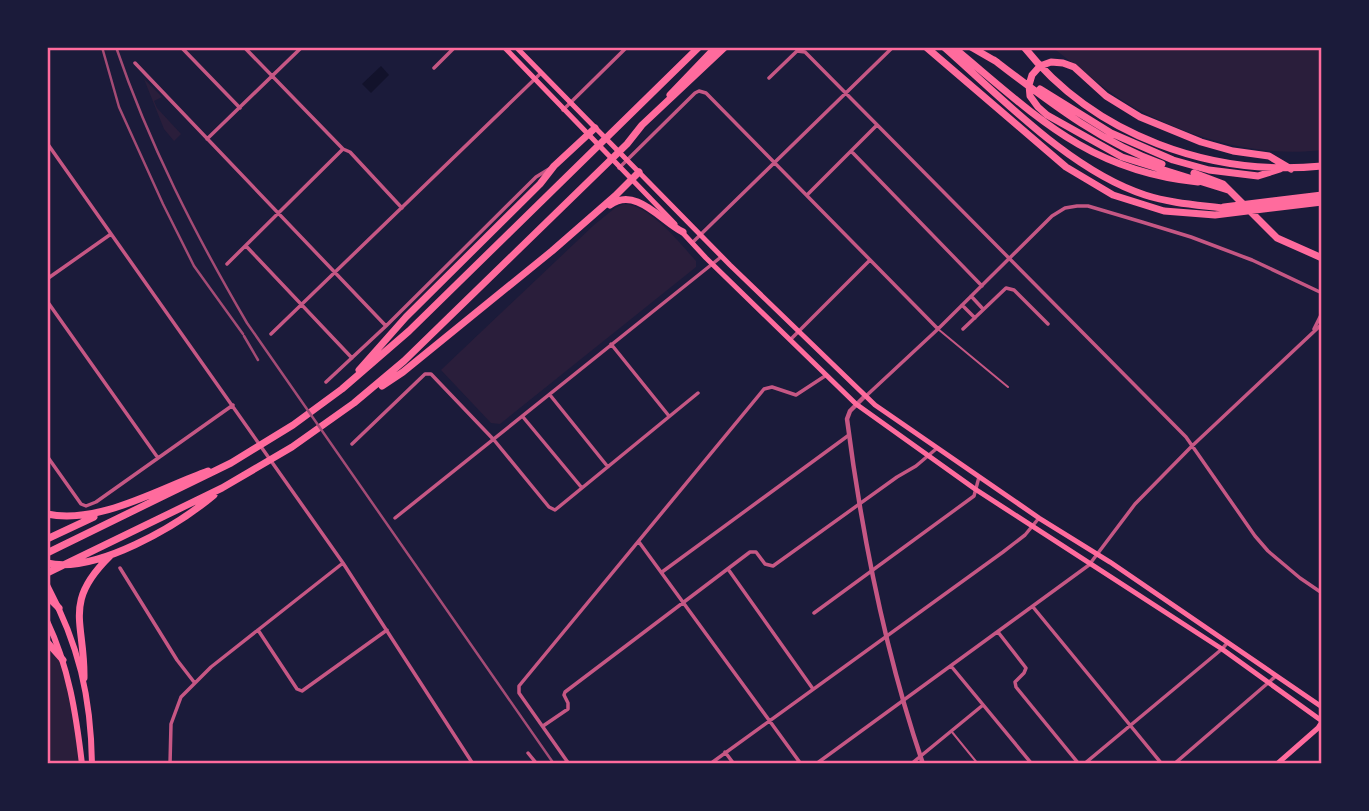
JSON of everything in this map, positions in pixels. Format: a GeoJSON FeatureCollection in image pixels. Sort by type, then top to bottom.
{"type":"FeatureCollection","features":[{"type":"Feature","properties":{"kind":"highway"},"geometry":{"type":"LineString","coordinates":[[47,554],[235,461],[293,425],[342,388],[409,331],[699,47]]}},
{"type":"Feature","properties":{"kind":"highway"},"geometry":{"type":"LineString","coordinates":[[363,396],[414,352],[627,144],[680,82],[716,47]]}},
{"type":"Feature","properties":{"kind":"highway"},"geometry":{"type":"LineString","coordinates":[[656,111],[725,47]]}},
{"type":"Feature","properties":{"kind":"highway"},"geometry":{"type":"LineString","coordinates":[[926,47],[1066,167],[1103,191],[1135,204],[1164,211],[1215,215],[1322,202]]}},
{"type":"Feature","properties":{"kind":"highway"},"geometry":{"type":"LineString","coordinates":[[944,47],[1064,151],[1090,170],[1136,192],[1192,205],[1237,211]]}},
{"type":"Feature","properties":{"kind":"highway"},"geometry":{"type":"LineString","coordinates":[[953,47],[1047,125],[1080,147],[1131,169],[1170,179],[1209,183]]}},
{"type":"Feature","properties":{"kind":"highway"},"geometry":{"type":"LineString","coordinates":[[971,47],[1100,127],[1156,155],[1231,174],[1258,176],[1280,169]]}},
{"type":"Feature","properties":{"kind":"highway"},"geometry":{"type":"LineString","coordinates":[[1024,47],[1045,71],[1100,115],[1125,130],[1169,148],[1203,158],[1280,169],[1322,166]]}},
{"type":"Feature","properties":{"kind":"highway"},"geometry":{"type":"LineString","coordinates":[[994,60],[1070,118],[1113,144],[1223,184],[1273,235],[1322,259]]}},
{"type":"Feature","properties":{"kind":"highway"},"geometry":{"type":"LineString","coordinates":[[1229,190],[1122,157],[1054,119],[1038,107],[1030,96],[1028,85],[1032,75],[1040,66],[1051,62],[1074,66],[1106,96],[1140,117],[1200,142],[1233,151],[1269,156],[1291,169]]}},
{"type":"Feature","properties":{"kind":"highway"},"geometry":{"type":"LineString","coordinates":[[342,388],[406,317],[540,184],[554,166],[597,130]]}},
{"type":"Feature","properties":{"kind":"highway"},"geometry":{"type":"LineString","coordinates":[[47,573],[222,488],[292,447],[363,396],[403,372],[580,226],[639,172]]}},
{"type":"Feature","properties":{"kind":"highway"},"geometry":{"type":"LineString","coordinates":[[1192,205],[1226,207],[1322,195]]}},
{"type":"Feature","properties":{"kind":"highway"},"geometry":{"type":"LineString","coordinates":[[580,226],[615,202],[626,200],[647,207],[683,232]]}},
{"type":"Feature","properties":{"kind":"highway"},"geometry":{"type":"LineString","coordinates":[[47,514],[60,517],[95,515],[235,461]]}},
{"type":"Feature","properties":{"kind":"highway"},"geometry":{"type":"LineString","coordinates":[[47,563],[71,566],[113,554],[184,519],[222,488]]}},
{"type":"Feature","properties":{"kind":"highway"},"geometry":{"type":"LineString","coordinates":[[47,539],[119,505]]}},
{"type":"Feature","properties":{"kind":"highway"},"geometry":{"type":"LineString","coordinates":[[84,678],[85,657],[78,619],[80,601],[97,570],[113,554]]}},
{"type":"Feature","properties":{"kind":"highway"},"geometry":{"type":"LineString","coordinates":[[47,596],[59,608]]}},
{"type":"Feature","properties":{"kind":"highway"},"geometry":{"type":"LineString","coordinates":[[47,642],[63,660]]}},
{"type":"Feature","properties":{"kind":"main road"},"geometry":{"type":"LineString","coordinates":[[505,47],[713,264],[856,404],[975,489],[1222,649],[1322,722],[1279,763]]}},
{"type":"Feature","properties":{"kind":"main road"},"geometry":{"type":"LineString","coordinates":[[516,47],[722,257],[865,396],[1009,498],[1322,707]]}},
{"type":"Feature","properties":{"kind":"main road"},"geometry":{"type":"LineString","coordinates":[[673,222],[681,214]]}},
{"type":"Feature","properties":{"kind":"main road"},"geometry":{"type":"LineString","coordinates":[[953,474],[960,464]]}},
{"type":"Feature","properties":{"kind":"main road"},"geometry":{"type":"LineString","coordinates":[[1002,507],[1009,498]]}},
{"type":"Feature","properties":{"kind":"main road"},"geometry":{"type":"LineString","coordinates":[[47,585],[74,644],[84,678],[90,713],[92,764]]}},
{"type":"Feature","properties":{"kind":"main road"},"geometry":{"type":"LineString","coordinates":[[47,621],[63,660],[75,708],[82,764]]}},
{"type":"Feature","properties":{"kind":"street"},"geometry":{"type":"LineString","coordinates":[[181,47],[240,107]]}},
{"type":"Feature","properties":{"kind":"street"},"geometry":{"type":"LineString","coordinates":[[244,47],[343,149],[350,152],[402,208]]}},
{"type":"Feature","properties":{"kind":"street"},"geometry":{"type":"LineString","coordinates":[[207,139],[302,47]]}},
{"type":"Feature","properties":{"kind":"street"},"geometry":{"type":"LineString","coordinates":[[434,68],[455,47]]}},
{"type":"Feature","properties":{"kind":"street"},"geometry":{"type":"LineString","coordinates":[[563,110],[627,47]]}},
{"type":"Feature","properties":{"kind":"street"},"geometry":{"type":"LineString","coordinates":[[693,243],[893,47]]}},
{"type":"Feature","properties":{"kind":"street"},"geometry":{"type":"LineString","coordinates":[[769,78],[794,53],[800,50],[805,52],[1186,437],[1261,544],[1322,593]]}},
{"type":"Feature","properties":{"kind":"street"},"geometry":{"type":"LineString","coordinates":[[135,63],[386,326]]}},
{"type":"Feature","properties":{"kind":"street"},"geometry":{"type":"LineString","coordinates":[[271,334],[541,73]]}},
{"type":"Feature","properties":{"kind":"street"},"geometry":{"type":"LineString","coordinates":[[618,166],[695,93],[702,91],[938,329]]}},
{"type":"Feature","properties":{"kind":"street"},"geometry":{"type":"LineString","coordinates":[[807,195],[877,125]]}},
{"type":"Feature","properties":{"kind":"street"},"geometry":{"type":"LineString","coordinates":[[47,143],[343,563],[473,764]]}},
{"type":"Feature","properties":{"kind":"street"},"geometry":{"type":"LineString","coordinates":[[227,264],[343,149]]}},
{"type":"Feature","properties":{"kind":"street"},"geometry":{"type":"LineString","coordinates":[[851,151],[982,286]]}},
{"type":"Feature","properties":{"kind":"street"},"geometry":{"type":"LineString","coordinates":[[326,382],[536,177],[554,166]]}},
{"type":"Feature","properties":{"kind":"street"},"geometry":{"type":"LineString","coordinates":[[923,764],[885,636],[872,571],[847,419],[856,404],[938,329],[1052,216],[1065,208],[1088,206],[1191,237],[1252,260],[1322,293]]}},
{"type":"Feature","properties":{"kind":"street"},"geometry":{"type":"LineString","coordinates":[[47,279],[111,234]]}},
{"type":"Feature","properties":{"kind":"street"},"geometry":{"type":"LineString","coordinates":[[246,246],[352,358]]}},
{"type":"Feature","properties":{"kind":"street"},"geometry":{"type":"LineString","coordinates":[[395,518],[722,257]]}},
{"type":"Feature","properties":{"kind":"street"},"geometry":{"type":"LineString","coordinates":[[789,340],[870,260]]}},
{"type":"Feature","properties":{"kind":"street"},"geometry":{"type":"LineString","coordinates":[[964,328],[1003,290],[1010,288],[1048,324]]}},
{"type":"Feature","properties":{"kind":"street"},"geometry":{"type":"LineString","coordinates":[[971,296],[984,309]]}},
{"type":"Feature","properties":{"kind":"street"},"geometry":{"type":"LineString","coordinates":[[47,301],[158,458]]}},
{"type":"Feature","properties":{"kind":"street"},"geometry":{"type":"LineString","coordinates":[[962,305],[975,318]]}},
{"type":"Feature","properties":{"kind":"street"},"geometry":{"type":"LineString","coordinates":[[1313,330],[1322,313]]}},
{"type":"Feature","properties":{"kind":"street"},"geometry":{"type":"LineString","coordinates":[[816,764],[1089,565],[1135,504],[1191,447],[1322,324]]}},
{"type":"Feature","properties":{"kind":"street"},"geometry":{"type":"LineString","coordinates":[[611,344],[669,416]]}},
{"type":"Feature","properties":{"kind":"street"},"geometry":{"type":"LineString","coordinates":[[352,444],[428,373],[434,376],[494,440],[553,510],[698,393]]}},
{"type":"Feature","properties":{"kind":"street"},"geometry":{"type":"LineString","coordinates":[[569,764],[517,689],[767,387],[796,395],[825,376]]}},
{"type":"Feature","properties":{"kind":"street"},"geometry":{"type":"LineString","coordinates":[[550,395],[608,467]]}},
{"type":"Feature","properties":{"kind":"street"},"geometry":{"type":"LineString","coordinates":[[47,456],[83,505],[96,502],[233,405]]}},
{"type":"Feature","properties":{"kind":"street"},"geometry":{"type":"LineString","coordinates":[[523,417],[582,488]]}},
{"type":"Feature","properties":{"kind":"street"},"geometry":{"type":"LineString","coordinates":[[662,572],[849,435]]}},
{"type":"Feature","properties":{"kind":"street"},"geometry":{"type":"LineString","coordinates":[[543,726],[568,709],[565,692],[753,551],[771,567],[928,457],[937,447]]}},
{"type":"Feature","properties":{"kind":"street"},"geometry":{"type":"LineString","coordinates":[[814,613],[974,496],[979,477]]}},
{"type":"Feature","properties":{"kind":"street"},"geometry":{"type":"LineString","coordinates":[[710,764],[1003,552],[1033,527],[1039,518]]}},
{"type":"Feature","properties":{"kind":"street"},"geometry":{"type":"LineString","coordinates":[[639,542],[801,764]]}},
{"type":"Feature","properties":{"kind":"street"},"geometry":{"type":"LineString","coordinates":[[170,764],[171,724],[181,697],[194,682],[343,563]]}},
{"type":"Feature","properties":{"kind":"street"},"geometry":{"type":"LineString","coordinates":[[120,568],[177,660],[194,682]]}},
{"type":"Feature","properties":{"kind":"street"},"geometry":{"type":"LineString","coordinates":[[728,569],[813,689]]}},
{"type":"Feature","properties":{"kind":"street"},"geometry":{"type":"LineString","coordinates":[[1033,607],[1162,764]]}},
{"type":"Feature","properties":{"kind":"street"},"geometry":{"type":"LineString","coordinates":[[258,630],[297,688],[302,691],[387,630]]}},
{"type":"Feature","properties":{"kind":"street"},"geometry":{"type":"LineString","coordinates":[[998,632],[1026,668],[1015,682],[1016,687],[1079,764]]}},
{"type":"Feature","properties":{"kind":"street"},"geometry":{"type":"LineString","coordinates":[[1084,764],[1228,642]]}},
{"type":"Feature","properties":{"kind":"street"},"geometry":{"type":"LineString","coordinates":[[951,666],[1032,764]]}},
{"type":"Feature","properties":{"kind":"street"},"geometry":{"type":"LineString","coordinates":[[1174,764],[1276,676]]}},
{"type":"Feature","properties":{"kind":"street"},"geometry":{"type":"LineString","coordinates":[[911,764],[984,705]]}},
{"type":"Feature","properties":{"kind":"street"},"geometry":{"type":"LineString","coordinates":[[726,752],[734,764]]}},
{"type":"Feature","properties":{"kind":"street"},"geometry":{"type":"LineString","coordinates":[[528,753],[537,764]]}},
{"type":"Feature","properties":{"kind":"lane"},"geometry":{"type":"LineString","coordinates":[[938,329],[1008,387]]}},
{"type":"Feature","properties":{"kind":"lane"},"geometry":{"type":"LineString","coordinates":[[952,731],[978,764]]}},
{"type":"Feature","properties":{"kind":"shaded area"},"geometry":{"type":"Polygon","coordinates":[[[1052,47],[1322,47],[1322,150],[1274,151],[1202,137],[1156,119],[1125,102],[1052,47]]]}},
{"type":"Feature","properties":{"kind":"shaded area"},"geometry":{"type":"Polygon","coordinates":[[[381,66],[389,75],[371,93],[362,84],[381,66]]]}},
{"type":"Feature","properties":{"kind":"shaded area"},"geometry":{"type":"Polygon","coordinates":[[[144,79],[162,97],[154,101],[157,108],[181,134],[174,141],[164,129],[144,79]]]}},
{"type":"Feature","properties":{"kind":"shaded area"},"geometry":{"type":"Polygon","coordinates":[[[624,204],[634,206],[654,217],[696,261],[696,267],[500,424],[491,423],[441,370],[594,225],[624,204]]]}},
{"type":"Feature","properties":{"kind":"shaded area"},"geometry":{"type":"Polygon","coordinates":[[[47,642],[63,660],[82,764],[47,764],[47,642]]]}},
{"type":"Feature","properties":{"kind":"railway"},"geometry":{"type":"LineString","coordinates":[[102,47],[119,107],[163,204],[194,266],[243,334]]}},
{"type":"Feature","properties":{"kind":"railway"},"geometry":{"type":"LineString","coordinates":[[116,47],[143,119],[174,188],[247,323],[554,764]]}},
{"type":"Feature","properties":{"kind":"railway"},"geometry":{"type":"LineString","coordinates":[[244,336],[258,360]]}}]}
